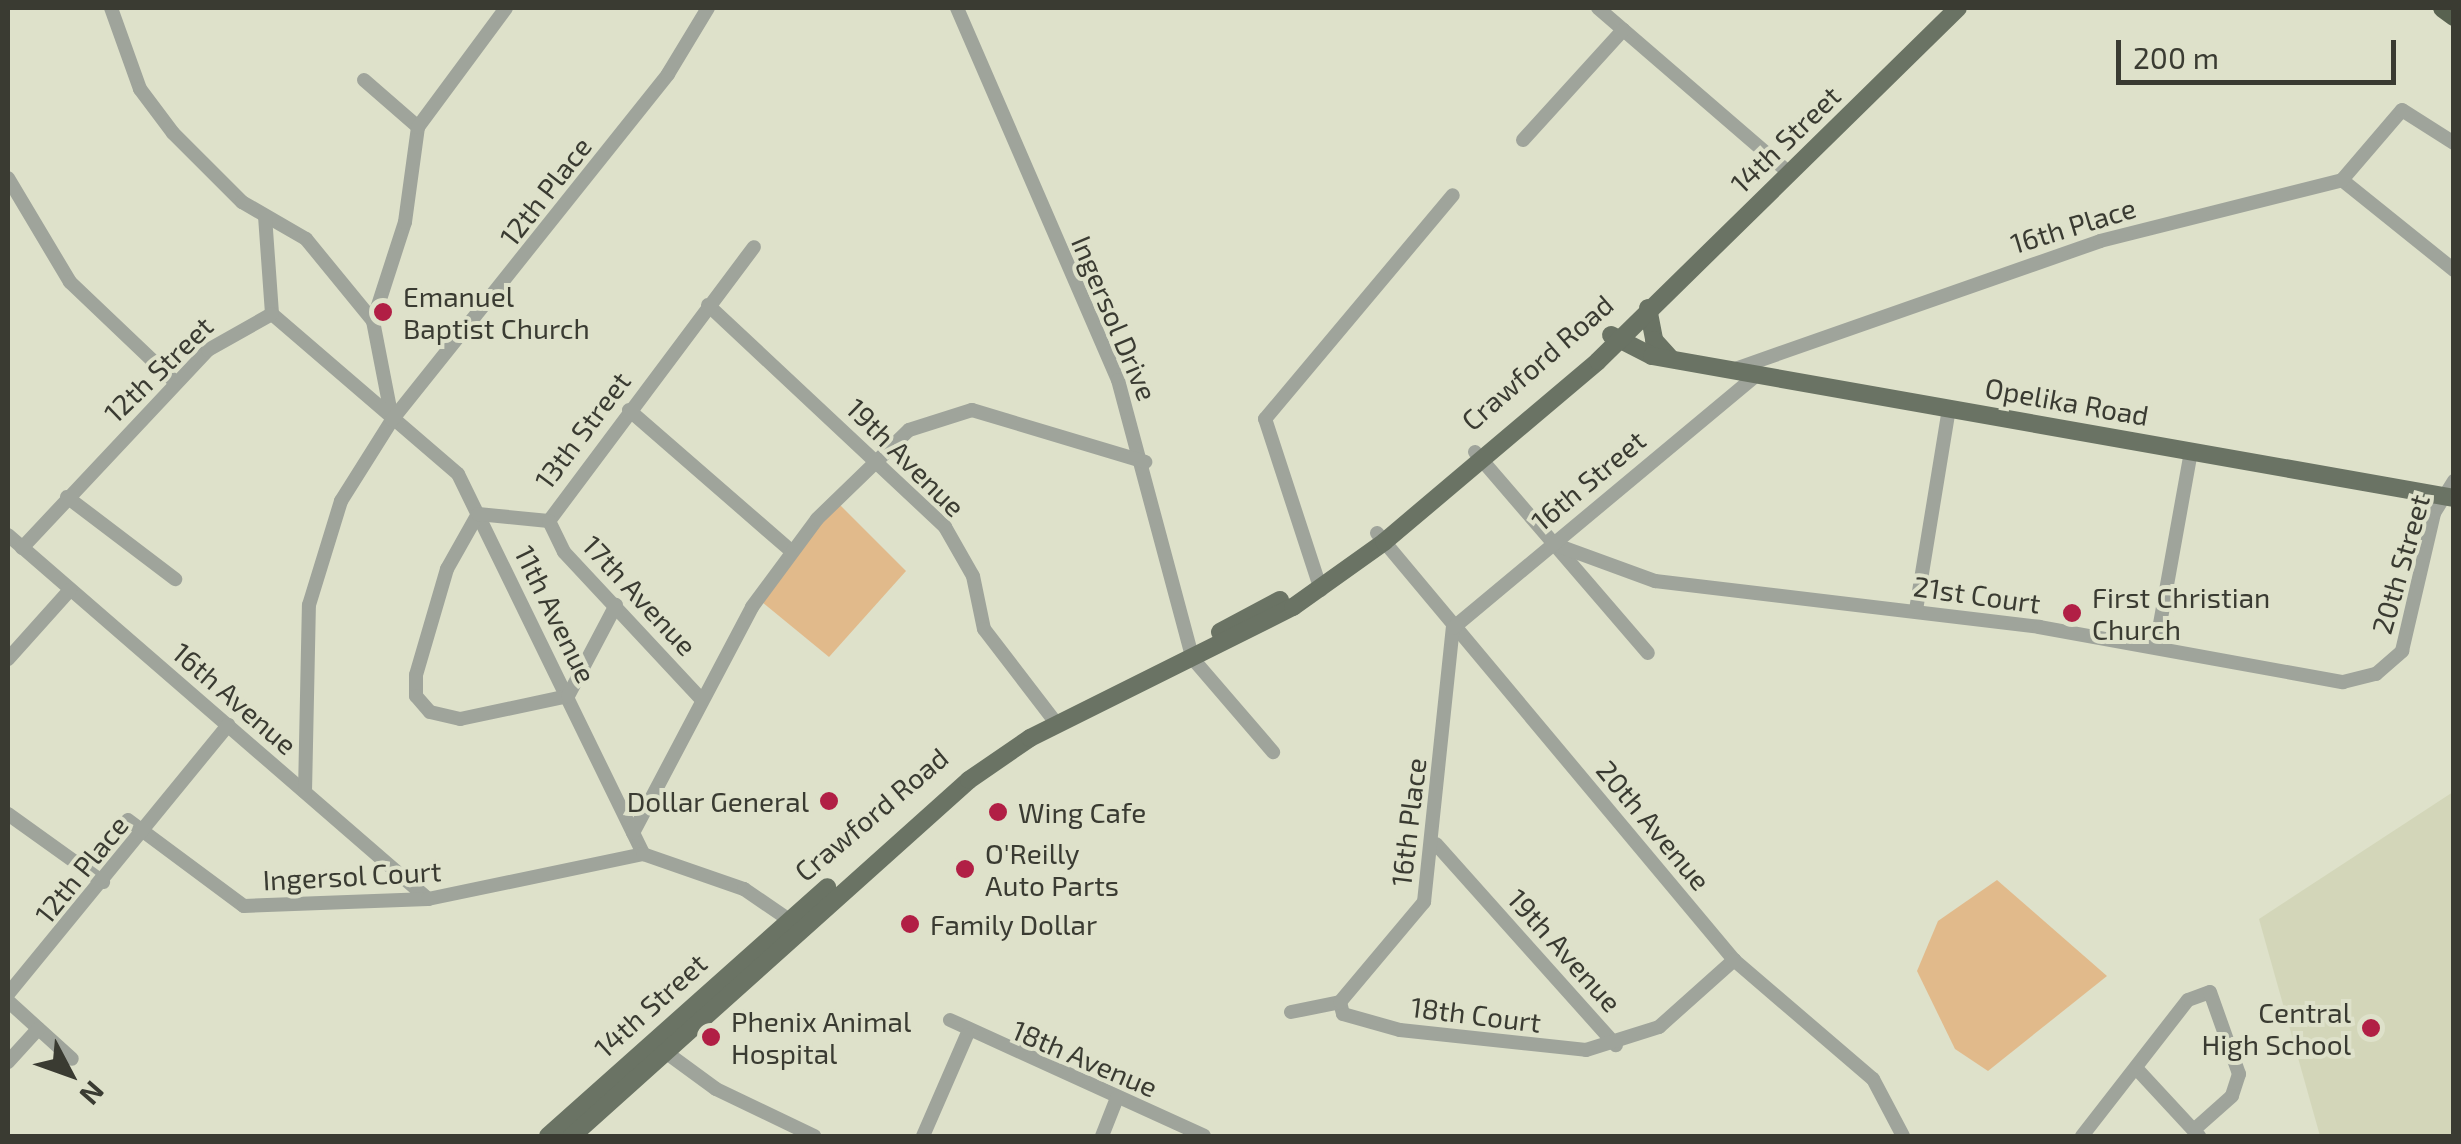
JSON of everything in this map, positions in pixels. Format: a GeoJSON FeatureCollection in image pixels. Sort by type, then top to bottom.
{"type":"FeatureCollection","features":[{"type":"Feature","properties":{"kind":"highway"},"geometry":{"type":"LineString","coordinates":[[2442,8],[2454,16]]}},
{"type":"Feature","properties":{"kind":"main road","name":"14th Street"},"geometry":{"type":"LineString","coordinates":[[1648,308],[1958,8]]}},
{"type":"Feature","properties":{"kind":"main road","name":"Crawford Road"},"geometry":{"type":"LineString","coordinates":[[794,922],[948,784],[1053,720],[1191,654],[1320,584],[1478,456],[1648,308]]}},
{"type":"Feature","properties":{"kind":"main road"},"geometry":{"type":"LineString","coordinates":[[1648,308],[1654,340],[1670,358]]}},
{"type":"Feature","properties":{"kind":"main road","name":"Crawford Road"},"geometry":{"type":"LineString","coordinates":[[1478,456],[1598,361],[1617,337]]}},
{"type":"Feature","properties":{"kind":"main road","name":"Opelika Road"},"geometry":{"type":"LineString","coordinates":[[1617,337],[1670,358]]}},
{"type":"Feature","properties":{"kind":"main road","name":"Opelika Road"},"geometry":{"type":"LineString","coordinates":[[1617,337],[1644,353],[1670,358],[2191,451],[2449,492]]}},
{"type":"Feature","properties":{"kind":"main road"},"geometry":{"type":"LineString","coordinates":[[1598,361],[1644,353]]}},
{"type":"Feature","properties":{"kind":"main road","name":"14th Street"},"geometry":{"type":"LineString","coordinates":[[567,1134],[794,922]]}},
{"type":"Feature","properties":{"kind":"street"},"geometry":{"type":"LineString","coordinates":[[111,8],[152,108],[265,216],[306,240],[373,320]]}},
{"type":"Feature","properties":{"kind":"street"},"geometry":{"type":"LineString","coordinates":[[392,420],[373,320],[405,222],[418,126],[506,8]]}},
{"type":"Feature","properties":{"kind":"street","name":"12th Place"},"geometry":{"type":"LineString","coordinates":[[306,792],[308,605],[341,501],[392,420],[668,74],[708,8]]}},
{"type":"Feature","properties":{"kind":"street","name":"Ingersol Drive"},"geometry":{"type":"LineString","coordinates":[[957,8],[1145,462],[1191,654]]}},
{"type":"Feature","properties":{"kind":"street"},"geometry":{"type":"LineString","coordinates":[[1599,8],[1790,174]]}},
{"type":"Feature","properties":{"kind":"street"},"geometry":{"type":"LineString","coordinates":[[1524,140],[1623,30]]}},
{"type":"Feature","properties":{"kind":"street"},"geometry":{"type":"LineString","coordinates":[[364,80],[418,126]]}},
{"type":"Feature","properties":{"kind":"street"},"geometry":{"type":"LineString","coordinates":[[2454,143],[2402,110],[2342,180],[2454,270]]}},
{"type":"Feature","properties":{"kind":"street"},"geometry":{"type":"LineString","coordinates":[[8,178],[70,282],[176,382]]}},
{"type":"Feature","properties":{"kind":"street","name":"16th Place"},"geometry":{"type":"LineString","coordinates":[[1735,369],[2100,241],[2342,180]]}},
{"type":"Feature","properties":{"kind":"street"},"geometry":{"type":"LineString","coordinates":[[1320,584],[1269,461],[1268,408],[1453,194]]}},
{"type":"Feature","properties":{"kind":"street"},"geometry":{"type":"LineString","coordinates":[[265,216],[272,314],[392,420]]}},
{"type":"Feature","properties":{"kind":"street","name":"13th Street"},"geometry":{"type":"LineString","coordinates":[[478,514],[549,522],[754,247]]}},
{"type":"Feature","properties":{"kind":"street","name":"19th Avenue"},"geometry":{"type":"LineString","coordinates":[[708,305],[946,527],[973,576],[984,629],[1053,720]]}},
{"type":"Feature","properties":{"kind":"street","name":"12th Street"},"geometry":{"type":"LineString","coordinates":[[22,548],[176,382],[225,335],[272,314]]}},
{"type":"Feature","properties":{"kind":"street","name":"16th Street"},"geometry":{"type":"LineString","coordinates":[[1453,628],[1758,374]]}},
{"type":"Feature","properties":{"kind":"street"},"geometry":{"type":"LineString","coordinates":[[1916,610],[1949,408]]}},
{"type":"Feature","properties":{"kind":"street"},"geometry":{"type":"LineString","coordinates":[[629,410],[791,550]]}},
{"type":"Feature","properties":{"kind":"street"},"geometry":{"type":"LineString","coordinates":[[633,833],[701,699],[791,550],[875,458],[938,414],[972,410],[1145,462]]}},
{"type":"Feature","properties":{"kind":"street","name":"11th Avenue"},"geometry":{"type":"LineString","coordinates":[[392,420],[450,466],[478,514],[643,854]]}},
{"type":"Feature","properties":{"kind":"street"},"geometry":{"type":"LineString","coordinates":[[2156,646],[2191,451]]}},
{"type":"Feature","properties":{"kind":"street"},"geometry":{"type":"LineString","coordinates":[[1478,456],[1648,652]]}},
{"type":"Feature","properties":{"kind":"street","name":"20th Street"},"geometry":{"type":"LineString","coordinates":[[2394,660],[2416,620],[2449,492]]}},
{"type":"Feature","properties":{"kind":"street"},"geometry":{"type":"LineString","coordinates":[[67,497],[175,579]]}},
{"type":"Feature","properties":{"kind":"street"},"geometry":{"type":"LineString","coordinates":[[478,514],[430,621],[416,675],[422,705],[460,720],[568,696],[616,605]]}},
{"type":"Feature","properties":{"kind":"street","name":"17th Avenue"},"geometry":{"type":"LineString","coordinates":[[549,522],[556,542],[701,699]]}},
{"type":"Feature","properties":{"kind":"street","name":"16th Avenue"},"geometry":{"type":"LineString","coordinates":[[8,535],[428,900]]}},
{"type":"Feature","properties":{"kind":"street","name":"20th Avenue"},"geometry":{"type":"LineString","coordinates":[[1380,537],[1734,960],[1873,1079],[1903,1136]]}},
{"type":"Feature","properties":{"kind":"street","name":"21st Court"},"geometry":{"type":"LineString","coordinates":[[1551,543],[1655,581],[1916,610],[2156,646],[2343,682],[2394,660]]}},
{"type":"Feature","properties":{"kind":"street"},"geometry":{"type":"LineString","coordinates":[[8,660],[70,590]]}},
{"type":"Feature","properties":{"kind":"street","name":"16th Place"},"geometry":{"type":"LineString","coordinates":[[1340,1002],[1424,902],[1436,844],[1453,628]]}},
{"type":"Feature","properties":{"kind":"street"},"geometry":{"type":"LineString","coordinates":[[1191,654],[1272,752]]}},
{"type":"Feature","properties":{"kind":"street","name":"12th Place"},"geometry":{"type":"LineString","coordinates":[[8,998],[228,725]]}},
{"type":"Feature","properties":{"kind":"street"},"geometry":{"type":"LineString","coordinates":[[8,814],[103,882]]}},
{"type":"Feature","properties":{"kind":"street","name":"Ingersol Court"},"geometry":{"type":"LineString","coordinates":[[128,820],[244,906],[428,900],[643,854]]}},
{"type":"Feature","properties":{"kind":"street","name":"19th Avenue"},"geometry":{"type":"LineString","coordinates":[[1436,844],[1616,1045]]}},
{"type":"Feature","properties":{"kind":"street"},"geometry":{"type":"LineString","coordinates":[[643,854],[740,887],[794,922]]}},
{"type":"Feature","properties":{"kind":"street"},"geometry":{"type":"LineString","coordinates":[[1616,1045],[1659,1026],[1734,960]]}},
{"type":"Feature","properties":{"kind":"street"},"geometry":{"type":"LineString","coordinates":[[2082,1136],[2188,1000],[2210,992],[2218,999],[2239,1074],[2232,1096],[2198,1132],[2136,1068]]}},
{"type":"Feature","properties":{"kind":"street"},"geometry":{"type":"LineString","coordinates":[[8,998],[72,1059]]}},
{"type":"Feature","properties":{"kind":"street"},"geometry":{"type":"LineString","coordinates":[[1291,1012],[1340,1002]]}},
{"type":"Feature","properties":{"kind":"street","name":"18th Court"},"geometry":{"type":"LineString","coordinates":[[1340,1002],[1355,1020],[1437,1036],[1616,1045]]}},
{"type":"Feature","properties":{"kind":"street","name":"18th Avenue"},"geometry":{"type":"LineString","coordinates":[[950,1020],[967,1035],[1204,1136]]}},
{"type":"Feature","properties":{"kind":"street"},"geometry":{"type":"LineString","coordinates":[[8,1062],[38,1029]]}},
{"type":"Feature","properties":{"kind":"street"},"geometry":{"type":"LineString","coordinates":[[923,1136],[967,1035]]}},
{"type":"Feature","properties":{"kind":"street"},"geometry":{"type":"LineString","coordinates":[[658,1045],[814,1136]]}},
{"type":"Feature","properties":{"kind":"street"},"geometry":{"type":"LineString","coordinates":[[1102,1136],[1116,1098]]}},
{"type":"Feature","properties":{"kind":"shaded area"},"geometry":{"type":"Polygon","coordinates":[[[837,502],[906,571],[829,657],[762,602],[837,502]]]}},
{"type":"Feature","properties":{"kind":"shaded area","name":"Central High School"},"geometry":{"type":"Polygon","coordinates":[[[2453,792],[2453,1136],[2320,1136],[2259,919],[2453,792]]]}},
{"type":"Feature","properties":{"kind":"shaded area"},"geometry":{"type":"Polygon","coordinates":[[[1997,880],[2107,976],[1988,1071],[1955,1049],[1917,971],[1938,921],[1997,880]]]}},
{"type":"Feature","properties":{"kind":"place","name":"Emanuel Baptist Church"},"geometry":{"type":"Point","coordinates":[383,312]}},
{"type":"Feature","properties":{"kind":"place","name":"First Christian Church"},"geometry":{"type":"Point","coordinates":[2072,613]}},
{"type":"Feature","properties":{"kind":"place","name":"Dollar General"},"geometry":{"type":"Point","coordinates":[829,801]}},
{"type":"Feature","properties":{"kind":"place","name":"Wing Cafe"},"geometry":{"type":"Point","coordinates":[998,812]}},
{"type":"Feature","properties":{"kind":"place","name":"O'Reilly Auto Parts"},"geometry":{"type":"Point","coordinates":[965,869]}},
{"type":"Feature","properties":{"kind":"place","name":"Family Dollar"},"geometry":{"type":"Point","coordinates":[910,924]}},
{"type":"Feature","properties":{"kind":"place","name":"Central High School"},"geometry":{"type":"Point","coordinates":[2371,1028]}},
{"type":"Feature","properties":{"kind":"place","name":"Phenix Animal Hospital"},"geometry":{"type":"Point","coordinates":[711,1037]}}]}
